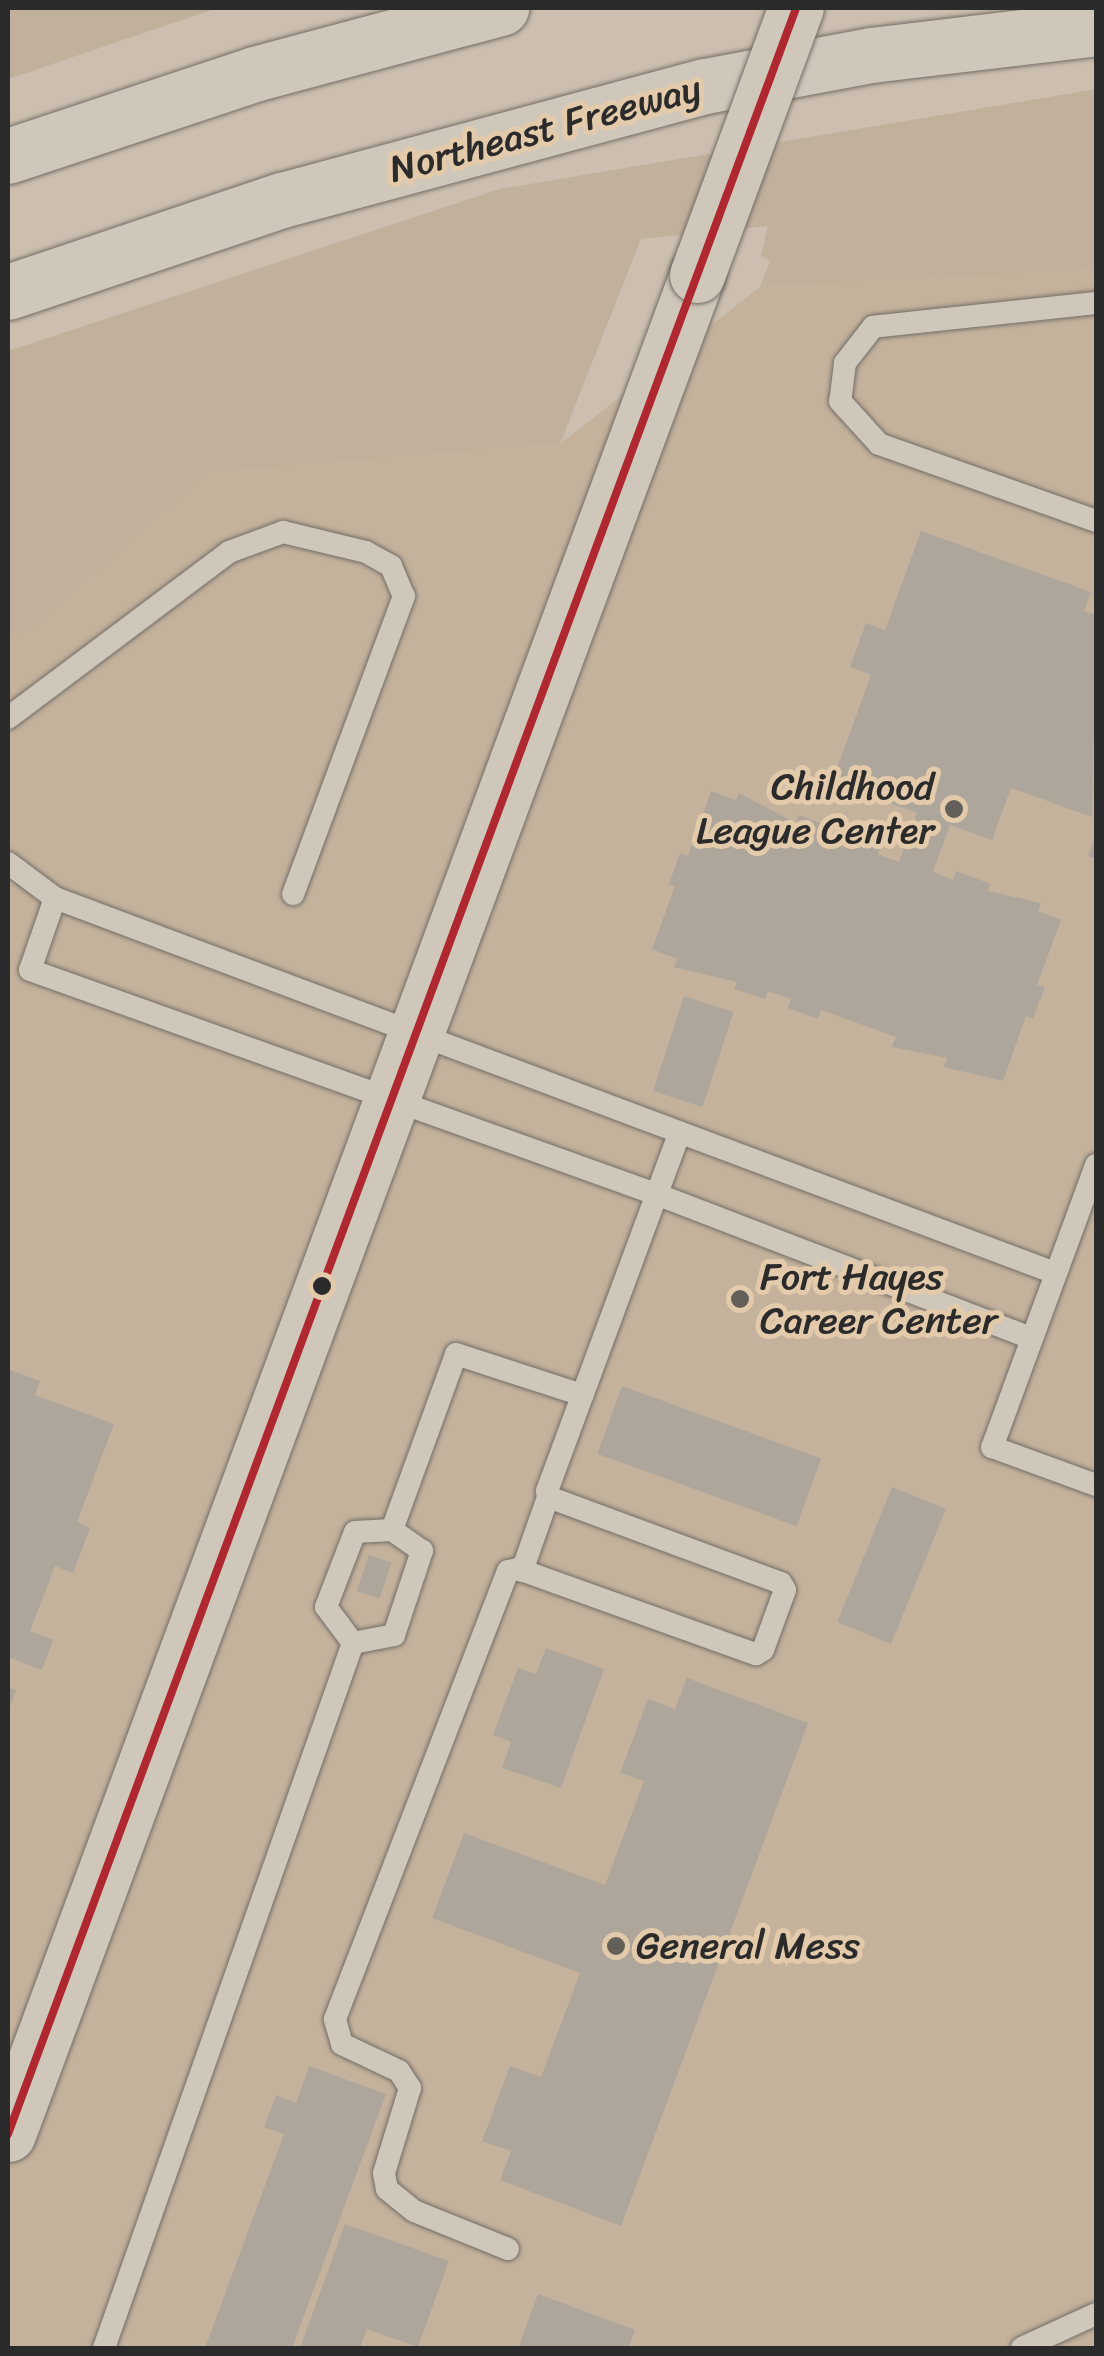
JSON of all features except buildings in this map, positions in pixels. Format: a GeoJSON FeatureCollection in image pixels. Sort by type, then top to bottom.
{"type":"FeatureCollection","features":[{"type":"Feature","properties":{"kind":"main road"},"geometry":{"type":"LineString","coordinates":[[8,156],[254,74],[500,8]]}},
{"type":"Feature","properties":{"kind":"main road"},"geometry":{"type":"LineString","coordinates":[[8,2134],[796,8]]}},
{"type":"Feature","properties":{"kind":"main road","name":"Northeast Freeway"},"geometry":{"type":"LineString","coordinates":[[8,292],[282,200],[705,86],[871,55],[1096,28]]}},
{"type":"Feature","properties":{"kind":"lane"},"geometry":{"type":"LineString","coordinates":[[1096,303],[874,327],[845,363],[840,401],[879,444],[1096,522]]}},
{"type":"Feature","properties":{"kind":"lane"},"geometry":{"type":"LineString","coordinates":[[8,718],[229,552],[284,532],[366,552],[391,566],[404,596],[293,894]]}},
{"type":"Feature","properties":{"kind":"lane"},"geometry":{"type":"LineString","coordinates":[[8,863],[54,898],[1055,1274]]}},
{"type":"Feature","properties":{"kind":"lane"},"geometry":{"type":"LineString","coordinates":[[54,898],[30,970],[656,1194],[1032,1338]]}},
{"type":"Feature","properties":{"kind":"lane"},"geometry":{"type":"LineString","coordinates":[[522,1571],[678,1134]]}},
{"type":"Feature","properties":{"kind":"lane"},"geometry":{"type":"LineString","coordinates":[[1096,1165],[992,1447],[1096,1485]]}},
{"type":"Feature","properties":{"kind":"lane"},"geometry":{"type":"LineString","coordinates":[[392,1530],[451,1358],[464,1354],[582,1394]]}},
{"type":"Feature","properties":{"kind":"lane"},"geometry":{"type":"LineString","coordinates":[[508,2248],[414,2211],[387,2189],[384,2173],[410,2088],[399,2070],[350,2050],[333,2030],[500,1579],[522,1571],[756,1654],[785,1590],[548,1497]]}},
{"type":"Feature","properties":{"kind":"lane"},"geometry":{"type":"LineString","coordinates":[[392,1530],[422,1551],[394,1634],[353,1643],[326,1607],[355,1532],[392,1530]]}},
{"type":"Feature","properties":{"kind":"lane"},"geometry":{"type":"LineString","coordinates":[[104,2348],[353,1643]]}},
{"type":"Feature","properties":{"kind":"lane"},"geometry":{"type":"LineString","coordinates":[[1022,2348],[1096,2314]]}},
{"type":"Feature","properties":{"kind":"shaded area"},"geometry":{"type":"Polygon","coordinates":[[[8,8],[218,8],[8,79],[8,8]]]}},
{"type":"Feature","properties":{"kind":"shaded area"},"geometry":{"type":"Polygon","coordinates":[[[1096,89],[1096,270],[760,287],[770,261],[761,256],[768,226],[641,239],[560,444],[209,473],[35,627],[8,643],[8,351],[500,189],[1096,89]]]}},
{"type":"Feature","properties":{"kind":"shaded area","name":"Fort Hayes Career Center"},"geometry":{"type":"Polygon","coordinates":[[[1096,270],[1096,2348],[8,2348],[8,643],[35,627],[209,473],[560,444],[760,287],[1096,270]]]}},
{"type":"Feature","properties":{"kind":"transit line"},"geometry":{"type":"LineString","coordinates":[[8,2134],[796,8]]}},
{"type":"Feature","properties":{"kind":"place","name":"Childhood League Center"},"geometry":{"type":"Point","coordinates":[954,809]}},
{"type":"Feature","properties":{"kind":"place","name":"Fort Hayes Career Center"},"geometry":{"type":"Point","coordinates":[740,1299]}},
{"type":"Feature","properties":{"kind":"place","name":"General Mess"},"geometry":{"type":"Point","coordinates":[616,1946]}}]}
